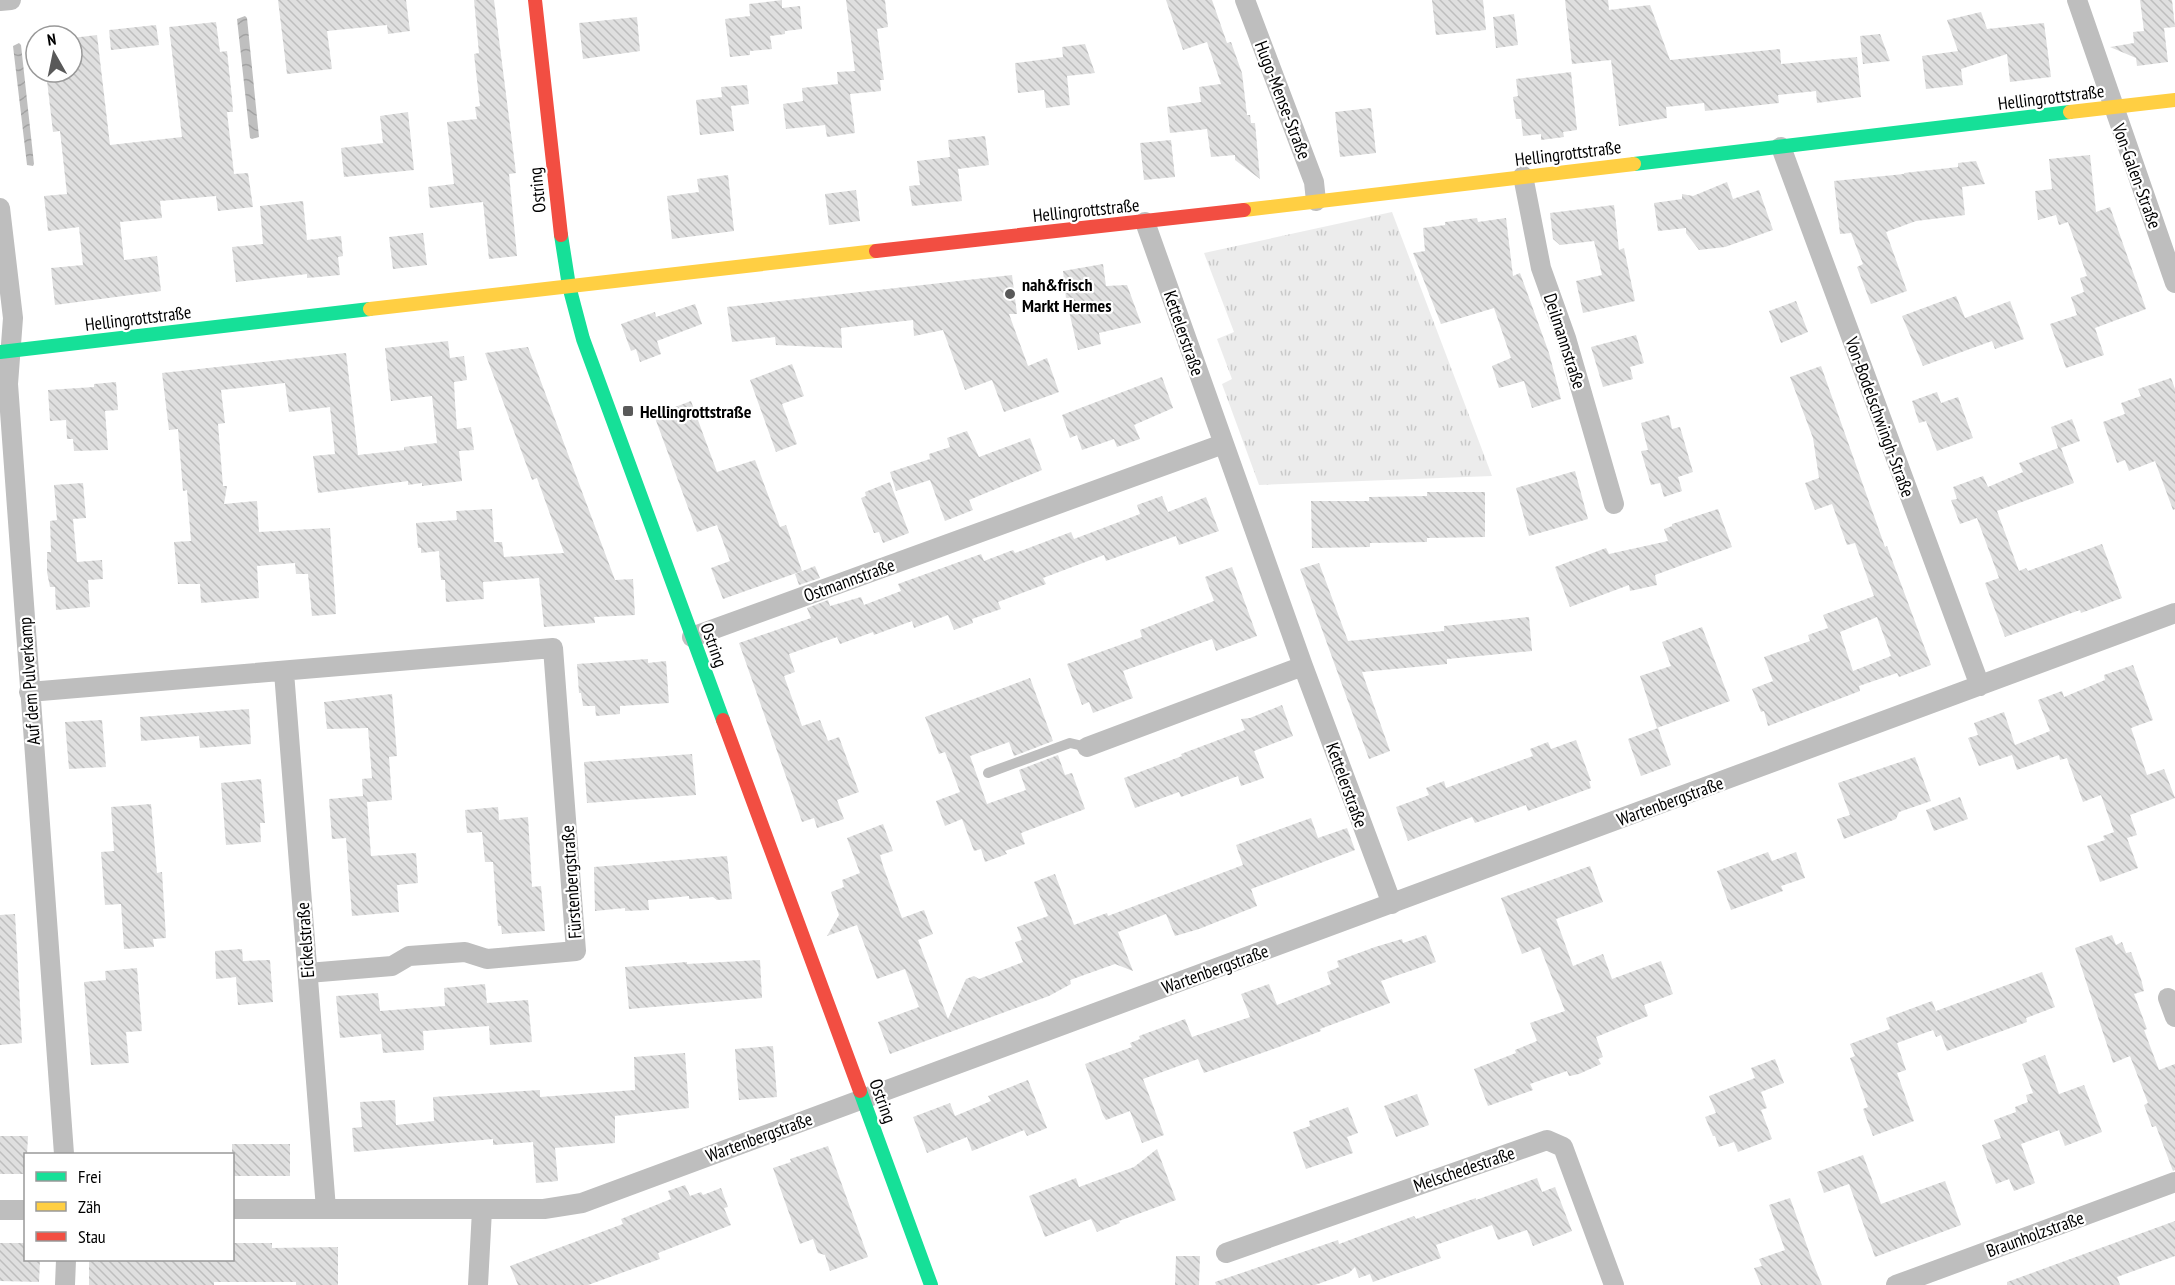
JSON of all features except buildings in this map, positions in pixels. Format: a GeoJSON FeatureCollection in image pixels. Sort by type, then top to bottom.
{"type":"FeatureCollection","features":[{"type":"Feature","properties":{"kind":"street"},"geometry":{"type":"LineString","coordinates":[[0,1],[11,0]]}},
{"type":"Feature","properties":{"kind":"street","name":"Ostring"},"geometry":{"type":"LineString","coordinates":[[535,0],[559,226],[569,286],[583,339],[931,1285]]}},
{"type":"Feature","properties":{"kind":"street","name":"Hugo-Mense-Straße"},"geometry":{"type":"LineString","coordinates":[[1245,0],[1314,182],[1316,201]]}},
{"type":"Feature","properties":{"kind":"street","name":"Von-Galen-Straße"},"geometry":{"type":"LineString","coordinates":[[2077,0],[2175,283]]}},
{"type":"Feature","properties":{"kind":"street","name":"Hellingrottstraße"},"geometry":{"type":"LineString","coordinates":[[5,352],[760,263],[1145,222],[2175,100]]}},
{"type":"Feature","properties":{"kind":"street","name":"Von-Bodelschwingh-Straße"},"geometry":{"type":"LineString","coordinates":[[1781,147],[1980,686]]}},
{"type":"Feature","properties":{"kind":"street","name":"Deilmannstraße"},"geometry":{"type":"LineString","coordinates":[[1523,176],[1541,268],[1566,339],[1614,504]]}},
{"type":"Feature","properties":{"kind":"street","name":"Auf dem Pulverkamp"},"geometry":{"type":"LineString","coordinates":[[0,208],[13,318],[5,352],[64,1153]]}},
{"type":"Feature","properties":{"kind":"street","name":"Kettelerstraße"},"geometry":{"type":"LineString","coordinates":[[1145,222],[1303,666],[1392,904]]}},
{"type":"Feature","properties":{"kind":"street","name":"Ostmannstraße"},"geometry":{"type":"LineString","coordinates":[[692,637],[1223,444]]}},
{"type":"Feature","properties":{"kind":"street","name":"Wartenbergstraße"},"geometry":{"type":"LineString","coordinates":[[234,1209],[544,1209],[582,1203],[2175,613]]}},
{"type":"Feature","properties":{"kind":"street","name":"Fürstenbergstraße"},"geometry":{"type":"LineString","coordinates":[[284,672],[553,648],[576,951],[487,959],[465,952],[409,956],[392,966],[308,973]]}},
{"type":"Feature","properties":{"kind":"street"},"geometry":{"type":"LineString","coordinates":[[1087,747],[1303,666]]}},
{"type":"Feature","properties":{"kind":"street"},"geometry":{"type":"LineString","coordinates":[[30,692],[284,672]]}},
{"type":"Feature","properties":{"kind":"street","name":"Eickelstraße"},"geometry":{"type":"LineString","coordinates":[[284,672],[326,1209]]}},
{"type":"Feature","properties":{"kind":"street"},"geometry":{"type":"LineString","coordinates":[[2168,998],[2175,1017]]}},
{"type":"Feature","properties":{"kind":"street","name":"Melschedestraße"},"geometry":{"type":"LineString","coordinates":[[1226,1253],[1547,1140],[1563,1147],[1614,1285]]}},
{"type":"Feature","properties":{"kind":"street","name":"Braunholzstraße"},"geometry":{"type":"LineString","coordinates":[[1896,1285],[2175,1182]]}},
{"type":"Feature","properties":{"kind":"street"},"geometry":{"type":"LineString","coordinates":[[0,1210],[24,1210]]}},
{"type":"Feature","properties":{"kind":"street"},"geometry":{"type":"LineString","coordinates":[[478,1285],[482,1210]]}},
{"type":"Feature","properties":{"kind":"street"},"geometry":{"type":"LineString","coordinates":[[65,1285],[66,1261]]}},
{"type":"Feature","properties":{"kind":"lane"},"geometry":{"type":"LineString","coordinates":[[988,773],[1070,743],[1087,747]]}},
{"type":"Feature","properties":{"kind":"green space"},"geometry":{"type":"Polygon","coordinates":[[[1392,212],[1492,476],[1259,485],[1222,384],[1232,379],[1217,339],[1234,332],[1204,253],[1392,212]]]}},
{"type":"Feature","properties":{"kind":"water"},"geometry":{"type":"Polygon","coordinates":[[[245,16],[259,137],[252,139],[250,138],[237,19],[245,16]]]}},
{"type":"Feature","properties":{"kind":"water"},"geometry":{"type":"Polygon","coordinates":[[[19,43],[21,45],[33,166],[27,165],[13,46],[19,43]]]}},
{"type":"Feature","properties":{"kind":"traffic: fast"},"geometry":{"type":"LineString","coordinates":[[1634,164],[2070,112]]}},
{"type":"Feature","properties":{"kind":"traffic: fast"},"geometry":{"type":"LineString","coordinates":[[561,235],[569,286],[583,339],[723,720]]}},
{"type":"Feature","properties":{"kind":"traffic: fast"},"geometry":{"type":"LineString","coordinates":[[0,352],[370,309]]}},
{"type":"Feature","properties":{"kind":"traffic: fast"},"geometry":{"type":"LineString","coordinates":[[860,1091],[931,1285]]}},
{"type":"Feature","properties":{"kind":"traffic: slow"},"geometry":{"type":"LineString","coordinates":[[2070,112],[2175,100]]}},
{"type":"Feature","properties":{"kind":"traffic: slow"},"geometry":{"type":"LineString","coordinates":[[1244,210],[1634,164]]}},
{"type":"Feature","properties":{"kind":"traffic: slow"},"geometry":{"type":"LineString","coordinates":[[370,309],[876,251]]}},
{"type":"Feature","properties":{"kind":"traffic: jam"},"geometry":{"type":"LineString","coordinates":[[535,0],[561,235]]}},
{"type":"Feature","properties":{"kind":"traffic: jam"},"geometry":{"type":"LineString","coordinates":[[876,251],[1244,210]]}},
{"type":"Feature","properties":{"kind":"traffic: jam"},"geometry":{"type":"LineString","coordinates":[[723,720],[860,1091]]}},
{"type":"Feature","properties":{"kind":"place","name":"nah&frisch Markt Hermes"},"geometry":{"type":"Point","coordinates":[1010,294]}},
{"type":"Feature","properties":{"kind":"place","name":"Hellingrottstraße"},"geometry":{"type":"Point","coordinates":[628,411]}}]}
